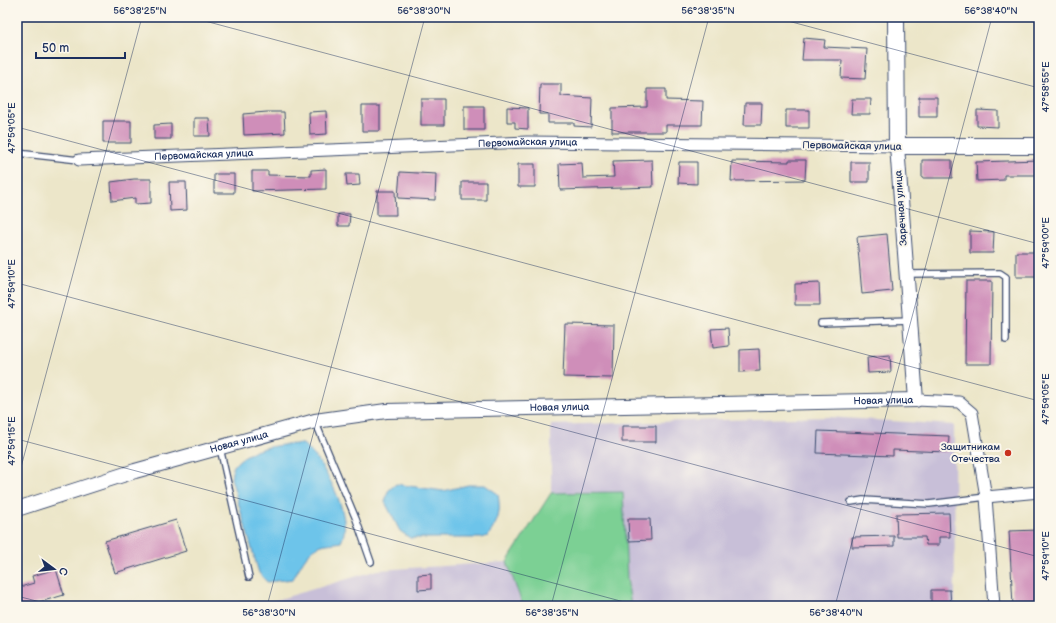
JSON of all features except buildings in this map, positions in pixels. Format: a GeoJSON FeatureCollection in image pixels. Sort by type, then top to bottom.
{"type":"FeatureCollection","features":[{"type":"Feature","properties":{"kind":"main road","name":"Заречная улица"},"geometry":{"type":"LineString","coordinates":[[896,17],[896,146]]}},
{"type":"Feature","properties":{"kind":"main road","name":"Первомайская улица"},"geometry":{"type":"LineString","coordinates":[[896,146],[1039,146]]}},
{"type":"Feature","properties":{"kind":"street","name":"Первомайская улица"},"geometry":{"type":"LineString","coordinates":[[79,160],[527,142],[896,146]]}},
{"type":"Feature","properties":{"kind":"street","name":"Заречная улица"},"geometry":{"type":"LineString","coordinates":[[896,146],[916,400]]}},
{"type":"Feature","properties":{"kind":"street","name":"Новая улица"},"geometry":{"type":"LineString","coordinates":[[17,509],[135,471],[315,421],[386,411],[916,400],[959,402],[972,413],[986,497],[994,606]]}},
{"type":"Feature","properties":{"kind":"street"},"geometry":{"type":"LineString","coordinates":[[986,497],[1039,492]]}},
{"type":"Feature","properties":{"kind":"lane","name":"Первомайская улица"},"geometry":{"type":"LineString","coordinates":[[17,153],[79,160]]}},
{"type":"Feature","properties":{"kind":"lane"},"geometry":{"type":"LineString","coordinates":[[906,274],[1000,273],[1006,277],[1006,340]]}},
{"type":"Feature","properties":{"kind":"lane"},"geometry":{"type":"LineString","coordinates":[[821,323],[910,320]]}},
{"type":"Feature","properties":{"kind":"lane"},"geometry":{"type":"LineString","coordinates":[[315,421],[356,519],[371,562]]}},
{"type":"Feature","properties":{"kind":"lane"},"geometry":{"type":"LineString","coordinates":[[220,448],[249,577]]}},
{"type":"Feature","properties":{"kind":"lane"},"geometry":{"type":"LineString","coordinates":[[851,502],[863,500],[929,504],[986,497]]}},
{"type":"Feature","properties":{"kind":"shaded area"},"geometry":{"type":"Polygon","coordinates":[[[828,417],[954,425],[955,606],[631,606],[625,563],[622,492],[551,493],[551,425],[828,417]]]}},
{"type":"Feature","properties":{"kind":"shaded area"},"geometry":{"type":"Polygon","coordinates":[[[507,562],[523,606],[256,606],[378,570],[507,562]]]}},
{"type":"Feature","properties":{"kind":"green space"},"geometry":{"type":"Polygon","coordinates":[[[623,492],[627,578],[631,606],[523,606],[507,562],[551,493],[623,492]]]}},
{"type":"Feature","properties":{"kind":"water"},"geometry":{"type":"Polygon","coordinates":[[[303,444],[319,463],[335,490],[344,519],[344,532],[341,542],[321,545],[310,552],[293,579],[267,582],[259,573],[231,478],[232,470],[240,460],[256,451],[276,446],[303,444]]]}},
{"type":"Feature","properties":{"kind":"water"},"geometry":{"type":"Polygon","coordinates":[[[396,484],[443,491],[468,485],[485,485],[498,494],[499,511],[497,521],[488,536],[482,538],[410,538],[400,531],[385,502],[388,491],[396,484]]]}},
{"type":"Feature","properties":{"kind":"place","name":"Защитникам Отечества"},"geometry":{"type":"Point","coordinates":[1008,453]}}]}
